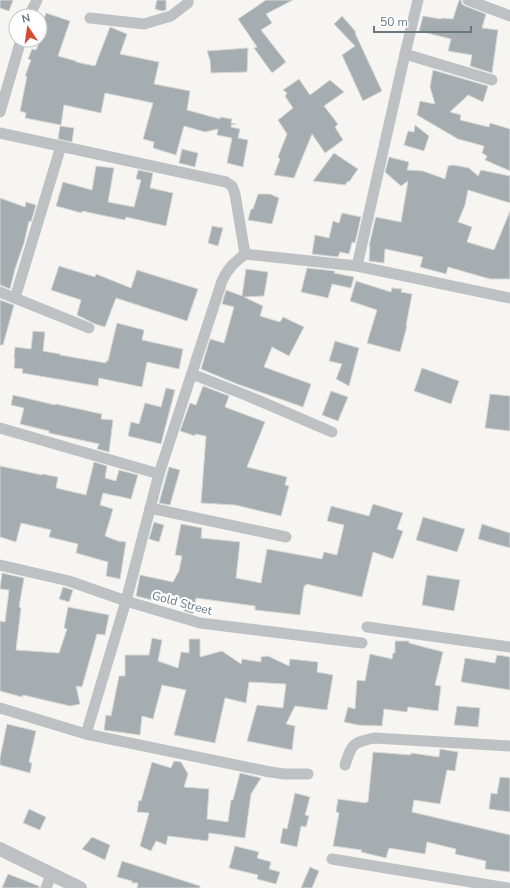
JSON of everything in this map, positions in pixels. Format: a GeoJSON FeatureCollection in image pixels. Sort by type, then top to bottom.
{"type":"FeatureCollection","features":[{"type":"Feature","properties":{"kind":"street"},"geometry":{"type":"LineString","coordinates":[[90,18],[144,24],[171,16],[188,3],[188,0]]}},
{"type":"Feature","properties":{"kind":"street"},"geometry":{"type":"LineString","coordinates":[[357,266],[418,0]]}},
{"type":"Feature","properties":{"kind":"street"},"geometry":{"type":"LineString","coordinates":[[468,0],[510,16]]}},
{"type":"Feature","properties":{"kind":"street"},"geometry":{"type":"LineString","coordinates":[[0,112],[19,48]]}},
{"type":"Feature","properties":{"kind":"street"},"geometry":{"type":"LineString","coordinates":[[405,54],[492,80]]}},
{"type":"Feature","properties":{"kind":"street"},"geometry":{"type":"LineString","coordinates":[[0,133],[226,182],[232,186],[236,194],[244,254]]}},
{"type":"Feature","properties":{"kind":"street"},"geometry":{"type":"LineString","coordinates":[[15,298],[61,146]]}},
{"type":"Feature","properties":{"kind":"street"},"geometry":{"type":"LineString","coordinates":[[86,734],[126,601],[159,474],[227,271],[232,264],[244,254],[357,266],[510,298]]}},
{"type":"Feature","properties":{"kind":"street"},"geometry":{"type":"LineString","coordinates":[[0,292],[89,328]]}},
{"type":"Feature","properties":{"kind":"street"},"geometry":{"type":"LineString","coordinates":[[192,374],[332,432]]}},
{"type":"Feature","properties":{"kind":"street"},"geometry":{"type":"LineString","coordinates":[[0,428],[159,474]]}},
{"type":"Feature","properties":{"kind":"street"},"geometry":{"type":"LineString","coordinates":[[150,508],[286,537]]}},
{"type":"Feature","properties":{"kind":"street","name":"Gold Street"},"geometry":{"type":"LineString","coordinates":[[0,565],[68,581],[126,601],[200,623],[362,643]]}},
{"type":"Feature","properties":{"kind":"street"},"geometry":{"type":"LineString","coordinates":[[367,627],[510,647]]}},
{"type":"Feature","properties":{"kind":"street"},"geometry":{"type":"LineString","coordinates":[[0,708],[86,734],[270,772],[285,774],[308,774]]}},
{"type":"Feature","properties":{"kind":"street"},"geometry":{"type":"LineString","coordinates":[[346,765],[350,750],[354,744],[359,741],[374,738],[510,746]]}},
{"type":"Feature","properties":{"kind":"street"},"geometry":{"type":"LineString","coordinates":[[0,849],[49,881],[80,888]]}},
{"type":"Feature","properties":{"kind":"street"},"geometry":{"type":"LineString","coordinates":[[332,859],[507,888]]}},
{"type":"Feature","properties":{"kind":"building"},"geometry":{"type":"Polygon","coordinates":[[[0,0],[13,0],[8,11],[0,8],[0,0]]]}},
{"type":"Feature","properties":{"kind":"building"},"geometry":{"type":"Polygon","coordinates":[[[157,0],[166,0],[166,10],[162,11],[155,9],[157,0]]]}},
{"type":"Feature","properties":{"kind":"building"},"geometry":{"type":"Polygon","coordinates":[[[266,0],[293,0],[266,14],[272,23],[261,30],[286,62],[272,73],[254,48],[257,47],[238,19],[266,0]]]}},
{"type":"Feature","properties":{"kind":"building"},"geometry":{"type":"Polygon","coordinates":[[[459,0],[461,0],[462,4],[465,6],[486,14],[482,28],[498,30],[492,73],[470,66],[472,55],[448,51],[451,39],[419,31],[423,16],[453,19],[459,0]]]}},
{"type":"Feature","properties":{"kind":"building"},"geometry":{"type":"Polygon","coordinates":[[[48,14],[70,21],[58,56],[76,62],[95,66],[110,27],[127,34],[120,54],[159,62],[154,84],[190,91],[187,110],[220,119],[220,117],[232,119],[231,123],[236,124],[231,125],[231,127],[240,129],[238,138],[248,140],[243,167],[227,163],[232,138],[217,135],[218,129],[205,132],[184,126],[176,155],[153,148],[154,142],[143,139],[153,103],[105,93],[101,113],[64,105],[61,125],[25,118],[26,113],[20,111],[27,76],[25,76],[31,60],[28,59],[32,49],[36,50],[37,48],[48,48],[48,14]]]}},
{"type":"Feature","properties":{"kind":"building"},"geometry":{"type":"Polygon","coordinates":[[[342,16],[356,32],[355,33],[382,91],[363,101],[342,55],[355,46],[334,24],[342,16]]]}},
{"type":"Feature","properties":{"kind":"building"},"geometry":{"type":"Polygon","coordinates":[[[248,48],[247,72],[211,73],[210,60],[207,51],[248,48]]]}},
{"type":"Feature","properties":{"kind":"building"},"geometry":{"type":"Polygon","coordinates":[[[433,70],[488,86],[483,102],[468,95],[450,112],[461,115],[460,120],[489,127],[490,123],[510,129],[510,171],[485,160],[487,156],[482,153],[484,146],[458,139],[417,115],[420,101],[435,104],[430,87],[433,70]]]}},
{"type":"Feature","properties":{"kind":"building"},"geometry":{"type":"Polygon","coordinates":[[[299,79],[310,95],[330,80],[344,92],[324,106],[338,124],[335,127],[343,140],[325,153],[312,134],[294,178],[274,175],[280,159],[278,157],[287,134],[278,120],[293,108],[285,96],[287,93],[283,90],[299,79]]]}},
{"type":"Feature","properties":{"kind":"building"},"geometry":{"type":"Polygon","coordinates":[[[415,125],[429,136],[424,151],[404,145],[408,131],[414,132],[415,125]]]}},
{"type":"Feature","properties":{"kind":"building"},"geometry":{"type":"Polygon","coordinates":[[[60,126],[74,128],[72,142],[58,139],[60,126]]]}},
{"type":"Feature","properties":{"kind":"building"},"geometry":{"type":"Polygon","coordinates":[[[182,149],[198,153],[195,167],[179,163],[182,149]]]}},
{"type":"Feature","properties":{"kind":"building"},"geometry":{"type":"Polygon","coordinates":[[[334,153],[358,169],[349,182],[348,181],[345,185],[313,181],[334,153]]]}},
{"type":"Feature","properties":{"kind":"building"},"geometry":{"type":"Polygon","coordinates":[[[389,157],[409,162],[407,170],[423,171],[445,179],[448,166],[453,165],[469,168],[478,176],[481,170],[510,176],[510,203],[468,190],[465,205],[458,222],[472,227],[467,242],[494,250],[510,211],[510,279],[490,279],[448,267],[446,274],[420,267],[423,257],[385,249],[384,263],[369,261],[369,246],[376,217],[401,222],[408,181],[401,186],[385,172],[389,157]]]}},
{"type":"Feature","properties":{"kind":"building"},"geometry":{"type":"Polygon","coordinates":[[[96,166],[114,168],[108,202],[134,207],[141,180],[136,179],[138,170],[153,173],[150,188],[173,193],[166,226],[126,217],[125,220],[82,211],[82,213],[56,206],[63,182],[92,190],[96,166]]]}},
{"type":"Feature","properties":{"kind":"building"},"geometry":{"type":"Polygon","coordinates":[[[258,194],[270,194],[279,198],[272,224],[248,220],[258,194]]]}},
{"type":"Feature","properties":{"kind":"building"},"geometry":{"type":"Polygon","coordinates":[[[0,198],[25,207],[26,202],[36,205],[31,222],[29,221],[10,289],[0,285],[0,198]]]}},
{"type":"Feature","properties":{"kind":"building"},"geometry":{"type":"Polygon","coordinates":[[[342,213],[361,217],[355,243],[352,242],[349,254],[340,252],[338,257],[312,254],[315,235],[329,238],[333,221],[339,223],[342,213]]]}},
{"type":"Feature","properties":{"kind":"building"},"geometry":{"type":"Polygon","coordinates":[[[212,226],[223,228],[218,246],[208,243],[212,226]]]}},
{"type":"Feature","properties":{"kind":"building"},"geometry":{"type":"Polygon","coordinates":[[[59,266],[95,277],[96,274],[131,288],[137,270],[198,289],[187,321],[116,298],[105,327],[77,315],[81,300],[51,290],[59,266]]]}},
{"type":"Feature","properties":{"kind":"building"},"geometry":{"type":"Polygon","coordinates":[[[307,268],[335,271],[334,273],[354,277],[351,288],[332,284],[328,298],[301,292],[307,268]]]}},
{"type":"Feature","properties":{"kind":"building"},"geometry":{"type":"Polygon","coordinates":[[[246,269],[268,272],[264,296],[244,297],[263,306],[260,316],[280,322],[283,317],[304,327],[289,356],[272,347],[264,367],[311,384],[303,407],[237,384],[201,369],[210,339],[224,343],[234,307],[222,304],[226,290],[242,296],[246,269]]]}},
{"type":"Feature","properties":{"kind":"building"},"geometry":{"type":"Polygon","coordinates":[[[356,281],[391,292],[392,288],[402,289],[401,292],[412,294],[407,326],[400,352],[367,343],[377,310],[350,301],[356,281]]]}},
{"type":"Feature","properties":{"kind":"building"},"geometry":{"type":"Polygon","coordinates":[[[0,300],[14,305],[3,345],[0,345],[0,300]]]}},
{"type":"Feature","properties":{"kind":"building"},"geometry":{"type":"Polygon","coordinates":[[[117,323],[144,330],[142,340],[183,349],[179,369],[147,362],[142,387],[99,378],[98,386],[22,373],[23,369],[14,368],[15,347],[31,349],[33,331],[45,332],[43,351],[106,363],[106,361],[108,361],[117,323]]]}},
{"type":"Feature","properties":{"kind":"building"},"geometry":{"type":"Polygon","coordinates":[[[335,341],[359,348],[349,386],[336,379],[342,364],[329,361],[335,341]]]}},
{"type":"Feature","properties":{"kind":"building"},"geometry":{"type":"Polygon","coordinates":[[[422,368],[459,381],[451,404],[414,391],[422,368]]]}},
{"type":"Feature","properties":{"kind":"building"},"geometry":{"type":"Polygon","coordinates":[[[203,386],[229,396],[225,407],[265,422],[247,467],[287,477],[285,485],[289,486],[281,516],[235,505],[201,503],[206,436],[195,434],[195,436],[180,431],[190,403],[196,405],[203,386]]]}},
{"type":"Feature","properties":{"kind":"building"},"geometry":{"type":"Polygon","coordinates":[[[166,388],[175,390],[161,444],[128,436],[131,422],[139,424],[145,403],[161,407],[166,388]]]}},
{"type":"Feature","properties":{"kind":"building"},"geometry":{"type":"Polygon","coordinates":[[[331,391],[348,397],[338,421],[322,415],[331,391]]]}},
{"type":"Feature","properties":{"kind":"building"},"geometry":{"type":"Polygon","coordinates":[[[490,394],[510,396],[510,431],[485,428],[490,394]]]}},
{"type":"Feature","properties":{"kind":"building"},"geometry":{"type":"Polygon","coordinates":[[[13,395],[102,414],[101,419],[113,420],[109,452],[97,449],[99,444],[49,433],[49,431],[20,424],[24,408],[11,405],[13,395]]]}},
{"type":"Feature","properties":{"kind":"building"},"geometry":{"type":"Polygon","coordinates":[[[94,462],[107,466],[105,478],[116,481],[119,470],[138,475],[131,499],[103,493],[100,505],[113,509],[105,536],[118,541],[126,542],[120,579],[106,576],[108,562],[76,553],[78,544],[49,537],[51,530],[21,523],[16,542],[0,537],[0,466],[58,477],[56,488],[86,495],[94,462]]]}},
{"type":"Feature","properties":{"kind":"building"},"geometry":{"type":"Polygon","coordinates":[[[169,467],[180,470],[170,505],[159,503],[169,467]]]}},
{"type":"Feature","properties":{"kind":"building"},"geometry":{"type":"Polygon","coordinates":[[[373,504],[403,513],[397,529],[403,531],[393,559],[373,552],[362,597],[306,584],[306,586],[304,586],[300,615],[255,610],[255,606],[196,598],[193,614],[184,611],[185,602],[175,596],[154,591],[152,600],[136,596],[140,575],[173,582],[179,571],[182,556],[175,555],[181,524],[202,528],[201,538],[240,542],[236,578],[261,583],[267,549],[322,559],[324,552],[337,555],[344,525],[327,521],[331,506],[369,516],[373,504]]]}},
{"type":"Feature","properties":{"kind":"building"},"geometry":{"type":"Polygon","coordinates":[[[423,517],[465,529],[457,552],[416,540],[423,517]]]}},
{"type":"Feature","properties":{"kind":"building"},"geometry":{"type":"Polygon","coordinates":[[[154,522],[164,525],[159,542],[149,539],[154,522]]]}},
{"type":"Feature","properties":{"kind":"building"},"geometry":{"type":"Polygon","coordinates":[[[482,524],[510,533],[510,548],[478,539],[482,524]]]}},
{"type":"Feature","properties":{"kind":"building"},"geometry":{"type":"Polygon","coordinates":[[[2,573],[24,578],[19,607],[21,608],[16,650],[59,653],[67,629],[64,628],[68,607],[109,615],[105,635],[97,634],[82,687],[76,686],[80,704],[70,706],[23,695],[22,697],[0,691],[0,621],[5,622],[9,590],[0,589],[2,573]]]}},
{"type":"Feature","properties":{"kind":"building"},"geometry":{"type":"Polygon","coordinates":[[[427,575],[460,580],[454,611],[422,605],[427,575]]]}},
{"type":"Feature","properties":{"kind":"building"},"geometry":{"type":"Polygon","coordinates":[[[63,587],[73,590],[69,602],[59,599],[63,587]]]}},
{"type":"Feature","properties":{"kind":"building"},"geometry":{"type":"Polygon","coordinates":[[[152,638],[162,640],[158,661],[178,668],[181,652],[189,653],[189,639],[200,639],[200,657],[222,651],[241,664],[242,659],[261,662],[261,657],[268,656],[289,666],[290,659],[318,662],[317,672],[333,675],[327,710],[295,706],[286,724],[295,726],[292,750],[247,741],[257,705],[283,708],[286,684],[249,682],[246,703],[225,698],[215,743],[174,735],[186,690],[162,685],[153,719],[142,716],[140,735],[104,730],[106,715],[111,716],[119,676],[125,676],[125,655],[149,655],[152,638]]]}},
{"type":"Feature","properties":{"kind":"building"},"geometry":{"type":"Polygon","coordinates":[[[395,641],[409,641],[409,643],[443,652],[435,685],[441,686],[438,711],[408,707],[407,712],[384,709],[382,726],[358,725],[344,722],[348,707],[355,709],[357,680],[365,681],[370,654],[392,659],[393,653],[395,653],[395,641]]]}},
{"type":"Feature","properties":{"kind":"building"},"geometry":{"type":"Polygon","coordinates":[[[497,655],[510,657],[510,690],[461,682],[465,658],[495,663],[497,655]]]}},
{"type":"Feature","properties":{"kind":"building"},"geometry":{"type":"Polygon","coordinates":[[[457,706],[480,708],[478,727],[454,725],[457,706]]]}},
{"type":"Feature","properties":{"kind":"building"},"geometry":{"type":"Polygon","coordinates":[[[7,724],[36,731],[29,762],[32,763],[30,773],[0,765],[7,724]]]}},
{"type":"Feature","properties":{"kind":"building"},"geometry":{"type":"Polygon","coordinates":[[[440,749],[458,752],[455,771],[447,770],[440,804],[414,800],[412,812],[510,835],[510,872],[485,869],[486,861],[455,854],[456,849],[427,842],[425,854],[389,848],[386,858],[361,852],[362,850],[333,846],[339,813],[336,812],[338,799],[368,802],[373,752],[411,755],[411,753],[439,757],[440,749]]]}},
{"type":"Feature","properties":{"kind":"building"},"geometry":{"type":"Polygon","coordinates":[[[174,761],[181,762],[188,774],[184,787],[209,789],[207,819],[228,822],[231,800],[233,800],[240,773],[261,778],[251,794],[245,838],[209,833],[208,841],[168,836],[166,845],[156,841],[151,851],[140,846],[149,813],[137,812],[139,800],[141,801],[152,762],[171,768],[174,761]]]}},
{"type":"Feature","properties":{"kind":"building"},"geometry":{"type":"Polygon","coordinates":[[[500,777],[510,778],[510,812],[489,809],[491,793],[497,794],[500,777]]]}},
{"type":"Feature","properties":{"kind":"building"},"geometry":{"type":"Polygon","coordinates":[[[295,793],[310,797],[305,815],[309,816],[306,827],[301,826],[297,847],[280,843],[283,828],[287,829],[295,793]]]}},
{"type":"Feature","properties":{"kind":"building"},"geometry":{"type":"Polygon","coordinates":[[[29,809],[46,817],[40,830],[23,823],[29,809]]]}},
{"type":"Feature","properties":{"kind":"building"},"geometry":{"type":"Polygon","coordinates":[[[92,837],[110,845],[105,860],[82,849],[92,837]]]}},
{"type":"Feature","properties":{"kind":"building"},"geometry":{"type":"Polygon","coordinates":[[[235,846],[259,852],[257,858],[271,862],[269,869],[280,872],[276,884],[257,879],[258,875],[229,868],[235,846]]]}},
{"type":"Feature","properties":{"kind":"building"},"geometry":{"type":"Polygon","coordinates":[[[122,861],[200,886],[200,888],[137,888],[138,883],[132,883],[132,881],[117,877],[122,861]]]}},
{"type":"Feature","properties":{"kind":"building"},"geometry":{"type":"Polygon","coordinates":[[[310,867],[319,871],[312,888],[301,888],[310,867]]]}},
{"type":"Feature","properties":{"kind":"building"},"geometry":{"type":"Polygon","coordinates":[[[8,874],[39,886],[39,888],[2,888],[8,874]]]}}]}
